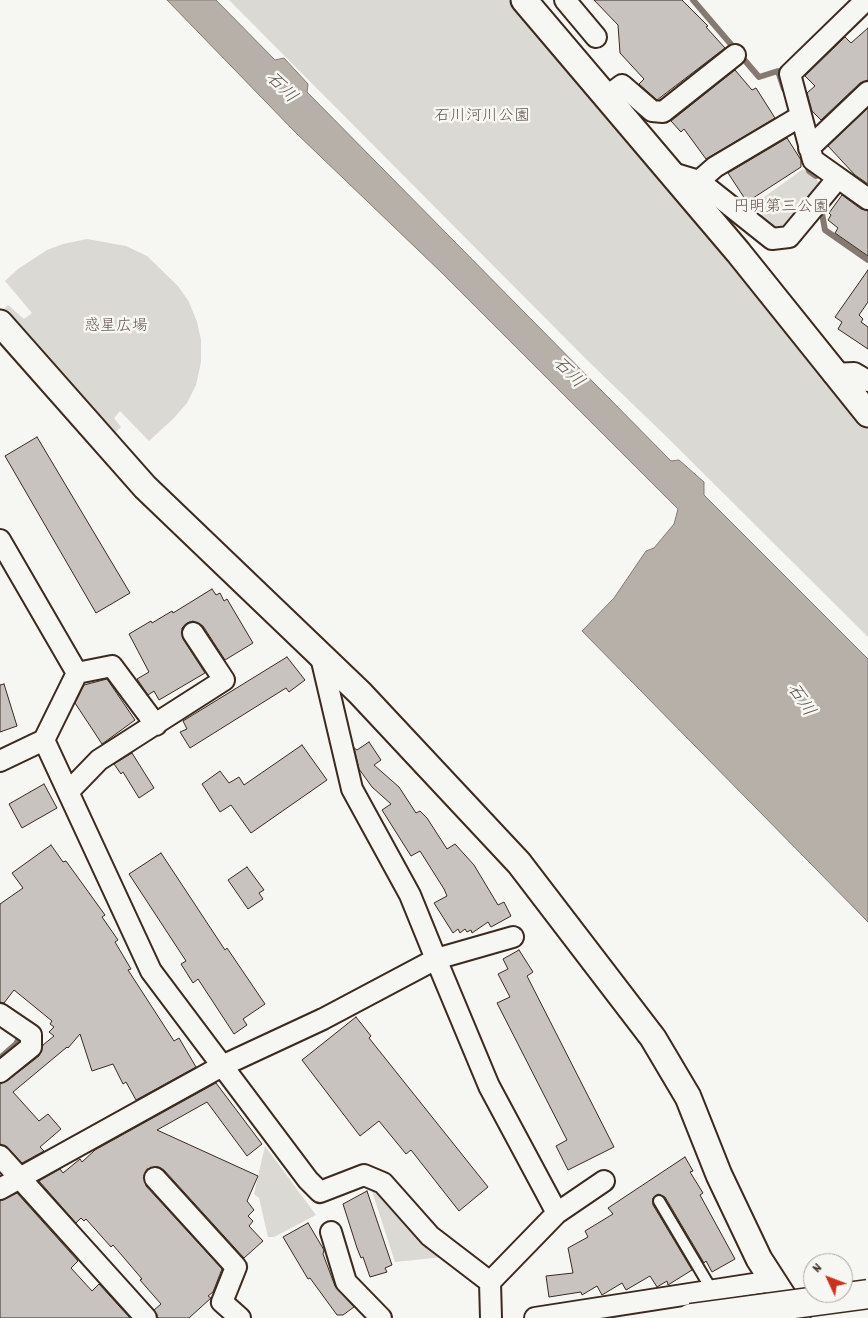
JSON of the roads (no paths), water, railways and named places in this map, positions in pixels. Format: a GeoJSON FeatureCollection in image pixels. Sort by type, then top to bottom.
{"type":"FeatureCollection","features":[{"type":"Feature","properties":{"kind":"highway"},"geometry":{"type":"LineString","coordinates":[[691,1318],[868,1294]]}},
{"type":"Feature","properties":{"kind":"street"},"geometry":{"type":"LineString","coordinates":[[524,0],[738,252],[833,374],[868,414]]}},
{"type":"Feature","properties":{"kind":"street"},"geometry":{"type":"LineString","coordinates":[[565,0],[596,37]]}},
{"type":"Feature","properties":{"kind":"street"},"geometry":{"type":"LineString","coordinates":[[863,4],[790,74],[813,160],[868,199]]}},
{"type":"Feature","properties":{"kind":"street"},"geometry":{"type":"LineString","coordinates":[[606,97],[622,86],[652,111],[663,112],[735,55]]}},
{"type":"Feature","properties":{"kind":"street"},"geometry":{"type":"LineString","coordinates":[[809,148],[868,92]]}},
{"type":"Feature","properties":{"kind":"street"},"geometry":{"type":"LineString","coordinates":[[699,181],[715,167],[801,116]]}},
{"type":"Feature","properties":{"kind":"street"},"geometry":{"type":"LineString","coordinates":[[669,172],[699,181],[772,240],[789,237],[838,178]]}},
{"type":"Feature","properties":{"kind":"street"},"geometry":{"type":"LineString","coordinates":[[0,323],[145,487],[360,694],[519,863],[653,1038],[688,1097],[720,1176],[759,1259],[796,1318]]}},
{"type":"Feature","properties":{"kind":"street"},"geometry":{"type":"LineString","coordinates":[[833,374],[854,374],[868,381]]}},
{"type":"Feature","properties":{"kind":"street"},"geometry":{"type":"LineString","coordinates":[[0,540],[77,673]]}},
{"type":"Feature","properties":{"kind":"street"},"geometry":{"type":"LineString","coordinates":[[69,792],[99,760],[224,680],[193,633]]}},
{"type":"Feature","properties":{"kind":"street"},"geometry":{"type":"LineString","coordinates":[[321,657],[352,789],[410,895],[489,1086],[557,1213]]}},
{"type":"Feature","properties":{"kind":"street"},"geometry":{"type":"LineString","coordinates":[[77,673],[112,666],[156,725]]}},
{"type":"Feature","properties":{"kind":"street"},"geometry":{"type":"LineString","coordinates":[[0,761],[44,740],[77,673]]}},
{"type":"Feature","properties":{"kind":"street"},"geometry":{"type":"LineString","coordinates":[[44,740],[151,970],[308,1180],[320,1192],[364,1176],[382,1183],[430,1236],[490,1282]]}},
{"type":"Feature","properties":{"kind":"street"},"geometry":{"type":"LineString","coordinates":[[0,1189],[222,1066],[323,1019],[436,959],[513,936]]}},
{"type":"Feature","properties":{"kind":"street"},"geometry":{"type":"LineString","coordinates":[[0,1014],[31,1035],[31,1047],[0,1072]]}},
{"type":"Feature","properties":{"kind":"street"},"geometry":{"type":"LineString","coordinates":[[0,1156],[146,1318]]}},
{"type":"Feature","properties":{"kind":"street"},"geometry":{"type":"LineString","coordinates":[[155,1178],[236,1267],[222,1302],[240,1318]]}},
{"type":"Feature","properties":{"kind":"street"},"geometry":{"type":"LineString","coordinates":[[491,1318],[490,1282],[557,1213],[604,1181]]}},
{"type":"Feature","properties":{"kind":"street"},"geometry":{"type":"LineString","coordinates":[[331,1232],[346,1282],[381,1318]]}},
{"type":"Feature","properties":{"kind":"street"},"geometry":{"type":"LineString","coordinates":[[534,1318],[773,1282]]}},
{"type":"Feature","properties":{"kind":"lane"},"geometry":{"type":"LineString","coordinates":[[659,1201],[713,1292]]}},
{"type":"Feature","properties":{"kind":"water","name":"石川"},"geometry":{"type":"Polygon","coordinates":[[[167,0],[216,0],[275,60],[284,58],[308,84],[307,92],[671,461],[679,460],[704,482],[704,495],[868,659],[868,922],[582,631],[614,598],[646,551],[654,548],[674,524],[678,509],[441,272],[296,133],[167,0]]]}},
{"type":"Feature","properties":{"kind":"waterway"},"geometry":{"type":"LineString","coordinates":[[693,0],[759,77],[778,71],[784,89]]}},
{"type":"Feature","properties":{"kind":"waterway"},"geometry":{"type":"LineString","coordinates":[[806,162],[809,171],[816,176]]}},
{"type":"Feature","properties":{"kind":"waterway"},"geometry":{"type":"LineString","coordinates":[[821,208],[825,230],[868,260]]}},
{"type":"Feature","properties":{"kind":"waterway"},"geometry":{"type":"LineString","coordinates":[[0,1058],[16,1044],[20,1036],[17,1034]]}},
{"type":"Feature","properties":{"kind":"park label","name":"石川河川公園"},"geometry":{"type":"Point","coordinates":[482,118]}},
{"type":"Feature","properties":{"kind":"park label","name":"円明第三公園"},"geometry":{"type":"Point","coordinates":[781,209]}},
{"type":"Feature","properties":{"kind":"park label","name":"惑星広場"},"geometry":{"type":"Point","coordinates":[116,328]}}]}
